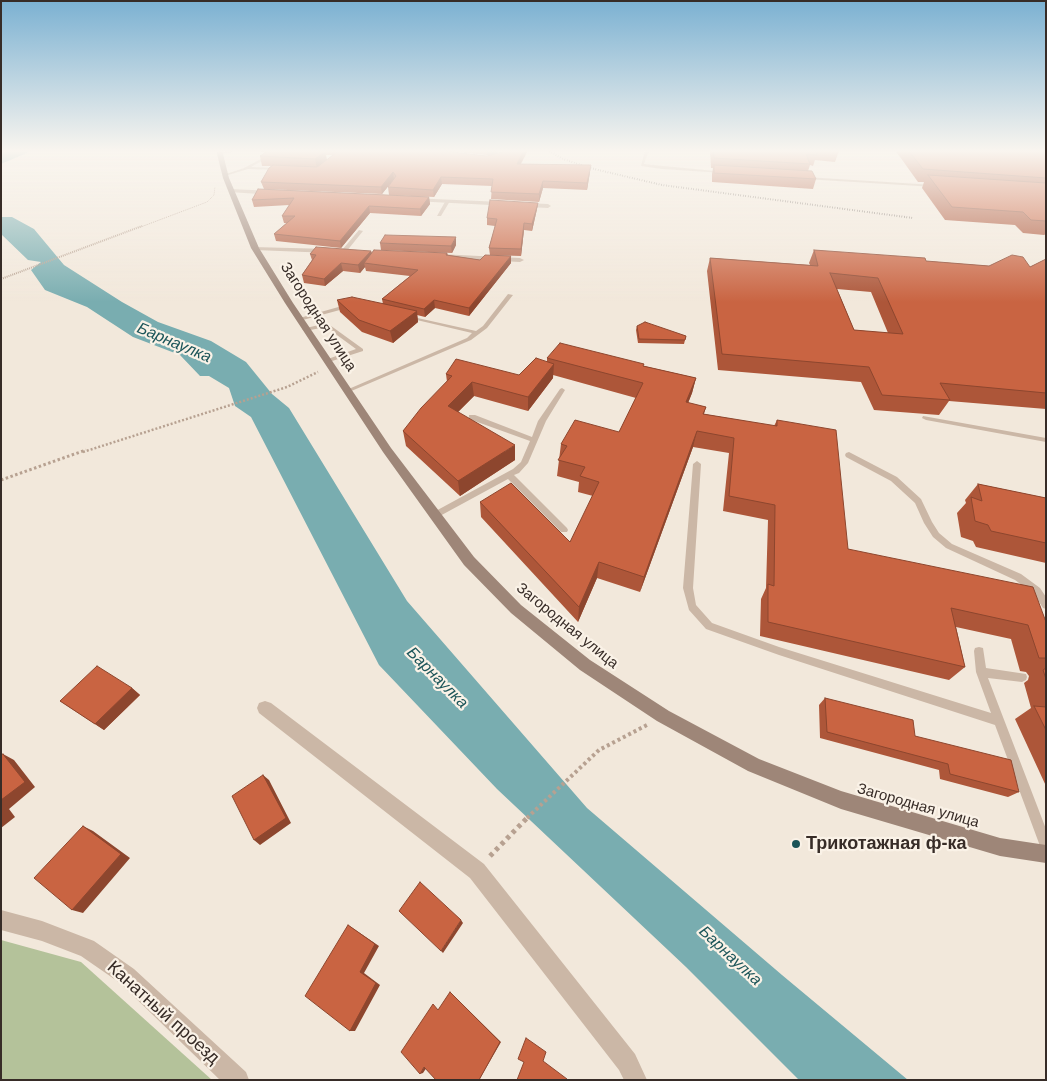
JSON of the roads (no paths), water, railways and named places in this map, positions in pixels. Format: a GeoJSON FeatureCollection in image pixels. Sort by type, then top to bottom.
{"type":"FeatureCollection","features":[{"type":"Feature","properties":{"kind":"main road","name":"Загородная улица"},"geometry":{"type":"LineString","coordinates":[[235,200],[255,248],[302,324],[346,391],[469,561],[516,609],[585,665],[663,716],[754,765],[841,800],[1000,847],[1046,854]]}},
{"type":"Feature","properties":{"kind":"street"},"geometry":{"type":"LineString","coordinates":[[437,200],[548,206]]}},
{"type":"Feature","properties":{"kind":"street"},"geometry":{"type":"LineString","coordinates":[[255,248],[354,252]]}},
{"type":"Feature","properties":{"kind":"street"},"geometry":{"type":"LineString","coordinates":[[432,256],[520,260]]}},
{"type":"Feature","properties":{"kind":"street"},"geometry":{"type":"LineString","coordinates":[[264,708],[477,871],[627,1062],[636,1080]]}},
{"type":"Feature","properties":{"kind":"street","name":"Канатный проезд"},"geometry":{"type":"LineString","coordinates":[[1,920],[42,931],[87,948],[127,976],[238,1080]]}},
{"type":"Feature","properties":{"kind":"lane"},"geometry":{"type":"LineString","coordinates":[[439,214],[448,201]]}},
{"type":"Feature","properties":{"kind":"lane"},"geometry":{"type":"LineString","coordinates":[[344,251],[361,231]]}},
{"type":"Feature","properties":{"kind":"lane"},"geometry":{"type":"LineString","coordinates":[[346,391],[458,345],[478,333],[510,295]]}},
{"type":"Feature","properties":{"kind":"lane"},"geometry":{"type":"LineString","coordinates":[[302,324],[355,305]]}},
{"type":"Feature","properties":{"kind":"lane"},"geometry":{"type":"LineString","coordinates":[[397,314],[478,333]]}},
{"type":"Feature","properties":{"kind":"lane"},"geometry":{"type":"LineString","coordinates":[[302,324],[327,325],[361,350],[328,364]]}},
{"type":"Feature","properties":{"kind":"lane"},"geometry":{"type":"LineString","coordinates":[[435,515],[509,475],[524,463],[542,421],[562,390]]}},
{"type":"Feature","properties":{"kind":"lane"},"geometry":{"type":"LineString","coordinates":[[472,417],[533,440]]}},
{"type":"Feature","properties":{"kind":"lane"},"geometry":{"type":"LineString","coordinates":[[926,418],[1046,440]]}},
{"type":"Feature","properties":{"kind":"lane"},"geometry":{"type":"LineString","coordinates":[[849,455],[894,480],[918,501],[936,535],[949,546],[1018,577],[1037,591],[1046,605]]}},
{"type":"Feature","properties":{"kind":"lane"},"geometry":{"type":"LineString","coordinates":[[697,464],[688,588],[692,607],[709,626],[779,651],[998,721]]}},
{"type":"Feature","properties":{"kind":"lane"},"geometry":{"type":"LineString","coordinates":[[509,475],[564,530]]}},
{"type":"Feature","properties":{"kind":"lane"},"geometry":{"type":"LineString","coordinates":[[979,651],[981,672],[998,721],[1032,804],[1046,846]]}},
{"type":"Feature","properties":{"kind":"lane"},"geometry":{"type":"LineString","coordinates":[[981,672],[1022,677]]}},
{"type":"Feature","properties":{"kind":"water","name":"Барнаулка"},"geometry":{"type":"Polygon","coordinates":[[[1,217],[12,217],[34,229],[64,265],[122,302],[158,322],[211,341],[246,362],[272,394],[289,408],[407,601],[587,808],[908,1080],[799,1080],[686,967],[497,789],[379,665],[251,417],[235,406],[229,388],[209,376],[200,376],[180,355],[133,337],[87,307],[45,290],[31,270],[41,262],[28,260],[1,234],[1,217]]]}},
{"type":"Feature","properties":{"kind":"railway"},"geometry":{"type":"LineString","coordinates":[[779,200],[913,218]]}},
{"type":"Feature","properties":{"kind":"place","name":"Трикотажная ф-ка"},"geometry":{"type":"Point","coordinates":[796,844]}}]}
